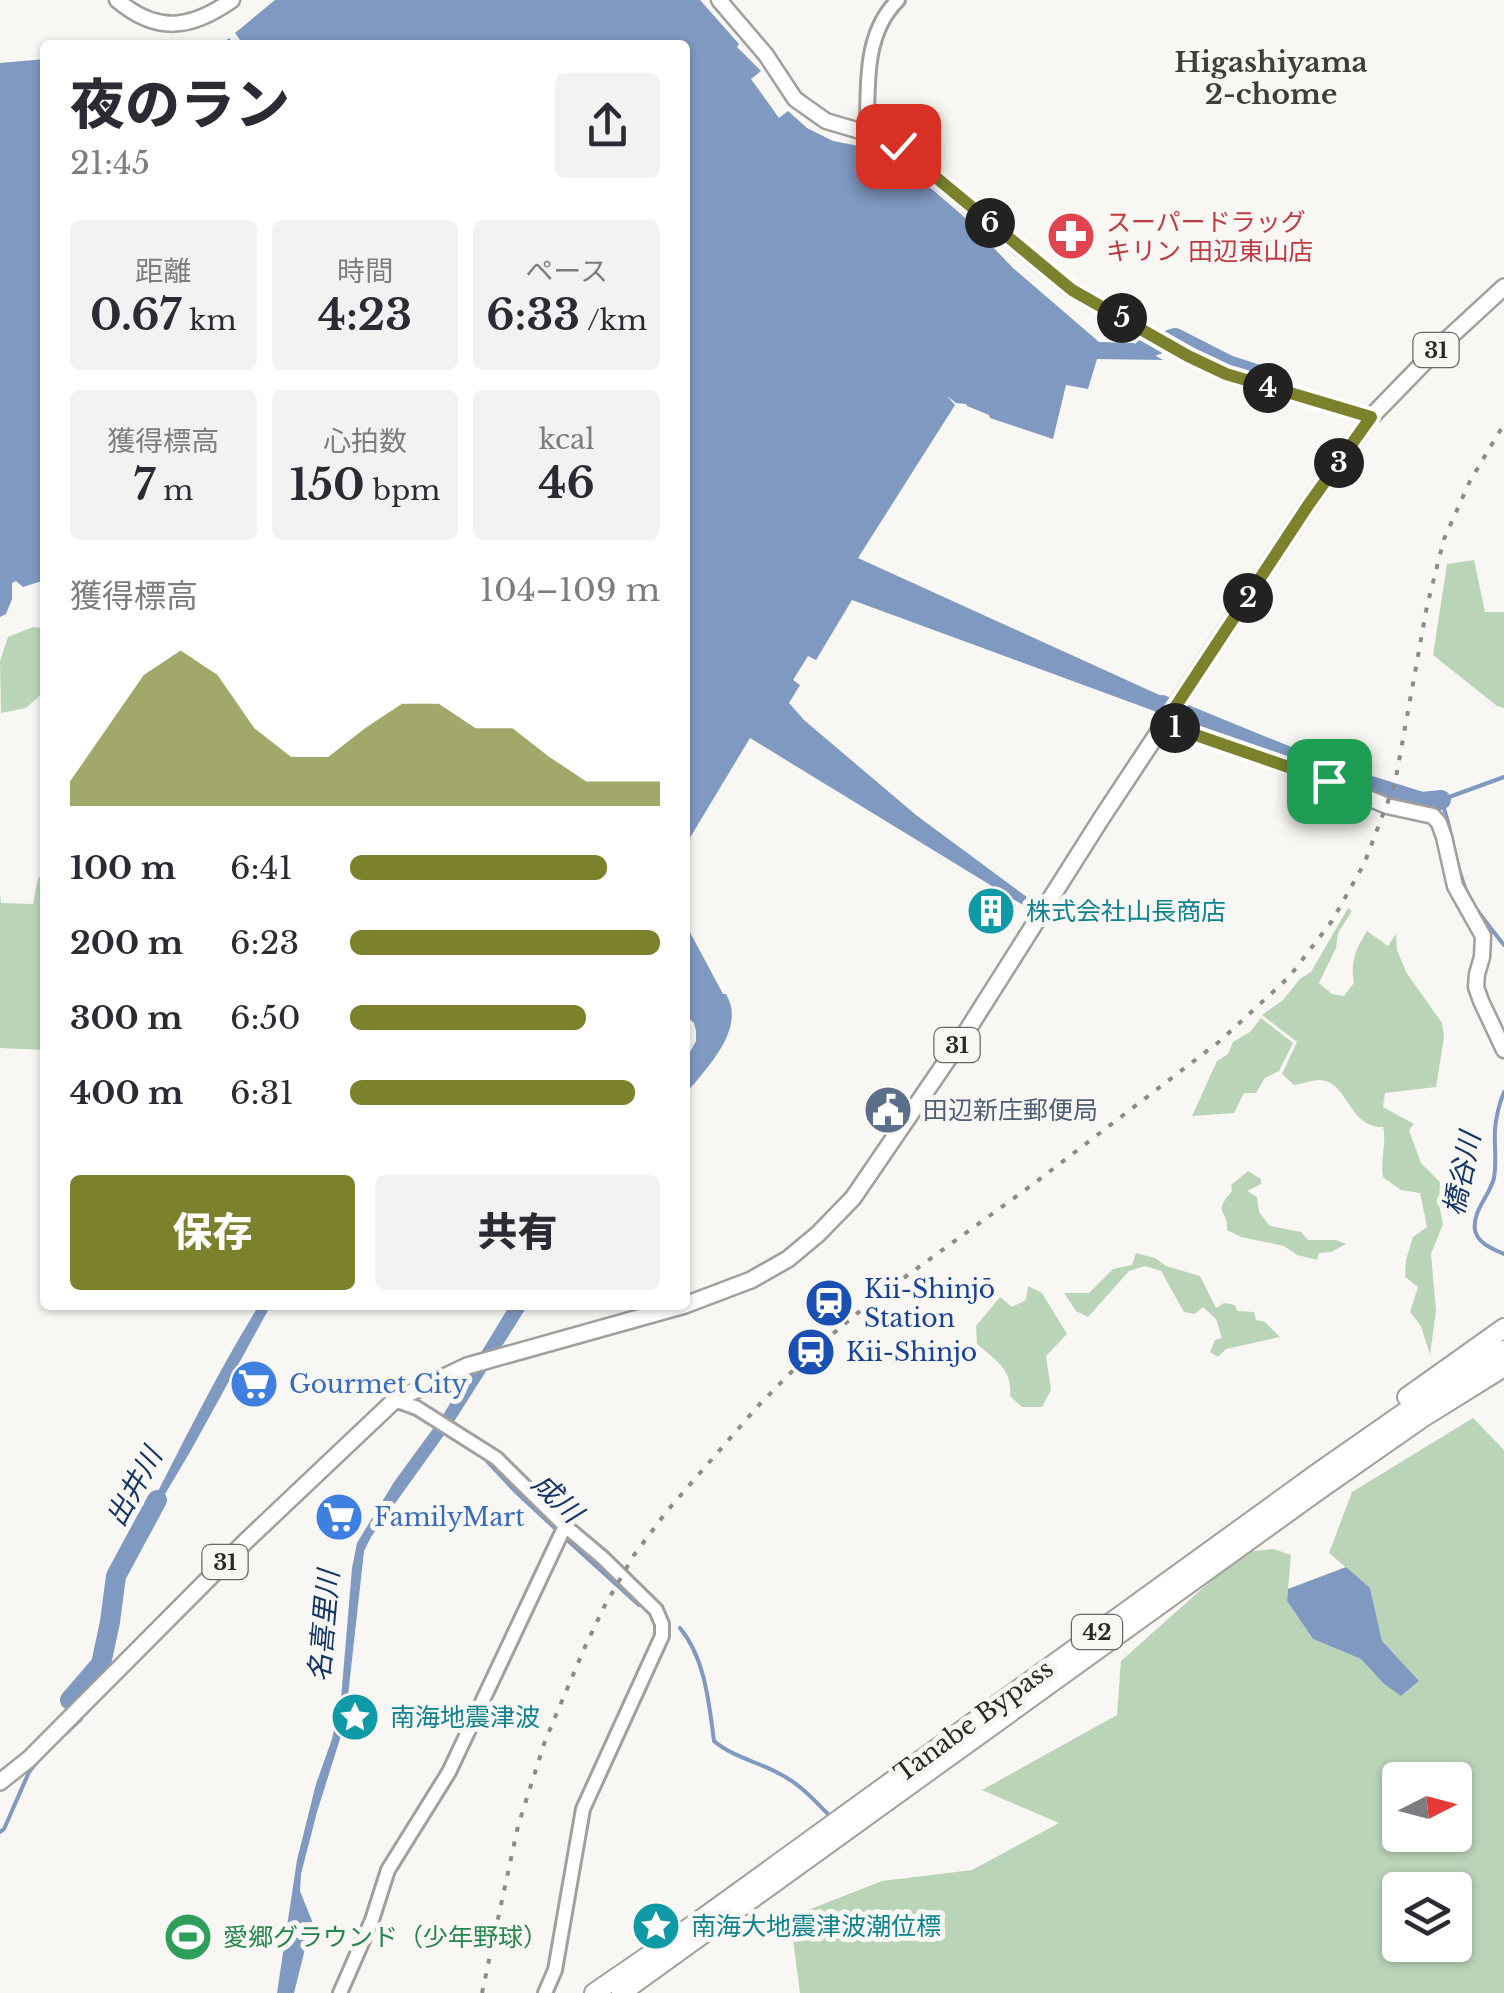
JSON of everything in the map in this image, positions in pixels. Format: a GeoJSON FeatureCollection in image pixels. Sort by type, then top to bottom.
{"type":"FeatureCollection","features":[{"type":"Feature","properties":{"kind":"highway"},"geometry":{"type":"LineString","coordinates":[[1320,1472],[1416,1390],[1504,1328]]}},
{"type":"Feature","properties":{"kind":"highway","name":"Tanabe Bypass"},"geometry":{"type":"LineString","coordinates":[[620,1993],[699,1929],[1320,1472],[1420,1401],[1504,1350]]}},
{"type":"Feature","properties":{"kind":"highway","name":"Tanabe Bypass"},"geometry":{"type":"LineString","coordinates":[[594,1993],[699,1929],[1422,1418],[1504,1370]]}},
{"type":"Feature","properties":{"kind":"main road"},"geometry":{"type":"LineString","coordinates":[[117,0],[132,13],[155,23],[175,24],[198,20],[232,0]]}},
{"type":"Feature","properties":{"kind":"main road"},"geometry":{"type":"LineString","coordinates":[[719,0],[766,55],[795,98],[826,121],[898,146],[1072,290],[1226,374],[1371,417]]}},
{"type":"Feature","properties":{"kind":"main road","name":"31"},"geometry":{"type":"LineString","coordinates":[[690,1303],[751,1280],[788,1259],[852,1198],[963,1037],[1309,504],[1371,417],[1504,287]]}},
{"type":"Feature","properties":{"kind":"main road"},"geometry":{"type":"LineString","coordinates":[[1166,721],[1387,806],[1432,816],[1444,836],[1455,886],[1483,936],[1476,987],[1504,1050]]}},
{"type":"Feature","properties":{"kind":"main road","name":"31"},"geometry":{"type":"LineString","coordinates":[[0,1782],[394,1400],[467,1366],[667,1310]]}},
{"type":"Feature","properties":{"kind":"street"},"geometry":{"type":"LineString","coordinates":[[867,133],[868,67],[874,38],[898,0]]}},
{"type":"Feature","properties":{"kind":"street"},"geometry":{"type":"LineString","coordinates":[[394,1400],[417,1408],[496,1458],[656,1610],[662,1624],[662,1636],[583,1810],[555,1970],[544,1993]]}},
{"type":"Feature","properties":{"kind":"street"},"geometry":{"type":"LineString","coordinates":[[340,1993],[372,1920],[388,1870],[449,1772],[565,1526]]}},
{"type":"Feature","properties":{"kind":"green space"},"geometry":{"type":"Polygon","coordinates":[[[1474,560],[1485,612],[1504,612],[1504,708],[1433,655],[1447,564],[1474,560]]]}},
{"type":"Feature","properties":{"kind":"green space"},"geometry":{"type":"Polygon","coordinates":[[[40,628],[40,695],[26,708],[1,713],[0,661],[8,637],[40,628]]]}},
{"type":"Feature","properties":{"kind":"green space"},"geometry":{"type":"Polygon","coordinates":[[[38,878],[40,1050],[0,1048],[0,893],[1,903],[33,904],[38,878]]]}},
{"type":"Feature","properties":{"kind":"green space"},"geometry":{"type":"Polygon","coordinates":[[[1348,908],[1352,911],[1338,933],[1336,948],[1319,983],[1332,994],[1344,996],[1354,983],[1355,956],[1367,931],[1388,946],[1396,934],[1397,950],[1406,972],[1442,1023],[1444,1037],[1436,1087],[1385,1093],[1383,1107],[1414,1124],[1409,1130],[1421,1163],[1440,1182],[1443,1224],[1431,1254],[1436,1310],[1430,1355],[1421,1326],[1410,1312],[1418,1287],[1405,1277],[1413,1237],[1427,1227],[1420,1193],[1401,1190],[1383,1177],[1383,1127],[1362,1120],[1329,1082],[1316,1080],[1294,1085],[1282,1074],[1297,1042],[1262,1015],[1311,972],[1348,908]]]}},
{"type":"Feature","properties":{"kind":"green space"},"geometry":{"type":"Polygon","coordinates":[[[1261,1018],[1293,1043],[1279,1071],[1265,1078],[1256,1093],[1244,1093],[1234,1113],[1192,1116],[1217,1061],[1261,1018]]]}},
{"type":"Feature","properties":{"kind":"green space"},"geometry":{"type":"Polygon","coordinates":[[[1248,1171],[1261,1179],[1261,1184],[1247,1191],[1257,1197],[1259,1212],[1270,1226],[1301,1232],[1308,1240],[1346,1244],[1319,1253],[1317,1260],[1227,1230],[1223,1204],[1232,1191],[1231,1185],[1248,1171]]]}},
{"type":"Feature","properties":{"kind":"green space"},"geometry":{"type":"Polygon","coordinates":[[[1136,1253],[1200,1276],[1216,1308],[1224,1303],[1235,1305],[1237,1311],[1254,1312],[1256,1320],[1265,1322],[1280,1337],[1226,1349],[1218,1357],[1210,1352],[1215,1340],[1222,1338],[1216,1319],[1203,1307],[1195,1314],[1184,1312],[1161,1271],[1145,1266],[1129,1271],[1088,1317],[1076,1311],[1064,1293],[1089,1293],[1113,1269],[1132,1265],[1136,1253]]]}},
{"type":"Feature","properties":{"kind":"green space"},"geometry":{"type":"Polygon","coordinates":[[[1028,1286],[1042,1293],[1067,1334],[1046,1356],[1051,1390],[1042,1407],[1022,1407],[1010,1396],[1006,1372],[977,1344],[976,1326],[1000,1297],[1012,1307],[1026,1300],[1028,1286]]]}},
{"type":"Feature","properties":{"kind":"green space"},"geometry":{"type":"Polygon","coordinates":[[[1473,1418],[1504,1450],[1504,1993],[800,1993],[790,1917],[882,1881],[972,1870],[1059,1823],[982,1790],[1117,1715],[1121,1661],[1243,1552],[1274,1549],[1291,1555],[1287,1601],[1313,1639],[1361,1659],[1401,1696],[1418,1682],[1382,1641],[1370,1588],[1329,1553],[1352,1492],[1473,1418]]]}},
{"type":"Feature","properties":{"kind":"water"},"geometry":{"type":"Polygon","coordinates":[[[275,0],[700,0],[761,71],[751,79],[779,118],[788,111],[807,128],[833,141],[885,151],[962,215],[1013,268],[1099,342],[1134,343],[1163,360],[1097,359],[1088,389],[1066,385],[1053,439],[990,418],[947,396],[955,405],[858,558],[1166,698],[1157,712],[852,600],[816,660],[808,656],[793,680],[800,685],[789,703],[804,720],[916,815],[1035,903],[1031,910],[750,738],[690,838],[690,40],[240,40],[235,33],[275,0]]]}},
{"type":"Feature","properties":{"kind":"water"},"geometry":{"type":"Polygon","coordinates":[[[40,59],[40,582],[23,587],[16,581],[12,583],[12,599],[6,614],[0,617],[0,63],[40,59]]]}},
{"type":"Feature","properties":{"kind":"water"},"geometry":{"type":"Polygon","coordinates":[[[690,932],[726,994],[731,1021],[721,1048],[690,1089],[690,1052],[696,1041],[690,1019],[690,932]]]}},
{"type":"Feature","properties":{"kind":"water"},"geometry":{"type":"Polygon","coordinates":[[[256,1310],[268,1310],[146,1526],[143,1521],[256,1310]]]}},
{"type":"Feature","properties":{"kind":"water"},"geometry":{"type":"Polygon","coordinates":[[[507,1310],[525,1310],[364,1551],[345,1723],[301,1874],[300,1891],[312,1921],[294,1993],[277,1993],[297,1860],[341,1699],[357,1543],[394,1482],[443,1415],[507,1310]]]}},
{"type":"Feature","properties":{"kind":"water"},"geometry":{"type":"Polygon","coordinates":[[[1346,1567],[1370,1588],[1382,1641],[1419,1681],[1401,1696],[1361,1659],[1313,1639],[1287,1601],[1288,1589],[1346,1567]]]}},
{"type":"Feature","properties":{"kind":"waterway"},"geometry":{"type":"LineString","coordinates":[[1144,349],[1175,338],[1228,365],[1259,375]]}},
{"type":"Feature","properties":{"kind":"waterway","name":"橋谷川"},"geometry":{"type":"LineString","coordinates":[[1162,705],[1326,772],[1422,802],[1441,800]]}},
{"type":"Feature","properties":{"kind":"waterway","name":"橋谷川"},"geometry":{"type":"LineString","coordinates":[[1504,777],[1441,800],[1467,892],[1504,945]]}},
{"type":"Feature","properties":{"kind":"waterway","name":"橋谷川"},"geometry":{"type":"LineString","coordinates":[[1504,1092],[1495,1125],[1494,1178],[1475,1223],[1479,1239],[1504,1254]]}},
{"type":"Feature","properties":{"kind":"waterway","name":"成川"},"geometry":{"type":"LineString","coordinates":[[483,1457],[558,1531]]}},
{"type":"Feature","properties":{"kind":"waterway","name":"出井川"},"geometry":{"type":"LineString","coordinates":[[70,1700],[101,1664],[116,1576],[157,1500]]}},
{"type":"Feature","properties":{"kind":"waterway","name":"成川"},"geometry":{"type":"LineString","coordinates":[[565,1538],[639,1605]]}},
{"type":"Feature","properties":{"kind":"waterway","name":"成川"},"geometry":{"type":"LineString","coordinates":[[680,1628],[700,1667],[714,1741],[792,1781],[828,1814]]}},
{"type":"Feature","properties":{"kind":"waterway","name":"出井川"},"geometry":{"type":"LineString","coordinates":[[65,1734],[81,1719]]}},
{"type":"Feature","properties":{"kind":"waterway","name":"出井川"},"geometry":{"type":"LineString","coordinates":[[0,1832],[29,1772],[40,1758]]}},
{"type":"Feature","properties":{"kind":"railway"},"geometry":{"type":"LineString","coordinates":[[482,1993],[518,1826],[545,1741],[604,1607],[634,1555],[667,1511],[758,1406],[811,1352],[872,1301],[1220,1041],[1289,977],[1332,921],[1364,864],[1395,783],[1427,606],[1444,539],[1470,481],[1504,424]]}},
{"type":"Feature","properties":{"kind":"place","name":"スーパードラッグ キリン 田辺東山店"},"geometry":{"type":"Point","coordinates":[1071,236]}},
{"type":"Feature","properties":{"kind":"place","name":"株式会社山長商店"},"geometry":{"type":"Point","coordinates":[991,911]}},
{"type":"Feature","properties":{"kind":"place","name":"田辺新庄郵便局"},"geometry":{"type":"Point","coordinates":[888,1110]}},
{"type":"Feature","properties":{"kind":"place","name":"Kii-Shinjō Station"},"geometry":{"type":"Point","coordinates":[829,1303]}},
{"type":"Feature","properties":{"kind":"place","name":"Kii-Shinjo"},"geometry":{"type":"Point","coordinates":[811,1352]}},
{"type":"Feature","properties":{"kind":"place","name":"Gourmet City"},"geometry":{"type":"Point","coordinates":[254,1384]}},
{"type":"Feature","properties":{"kind":"place","name":"FamilyMart"},"geometry":{"type":"Point","coordinates":[339,1517]}},
{"type":"Feature","properties":{"kind":"place","name":"南海地震津波"},"geometry":{"type":"Point","coordinates":[355,1717]}},
{"type":"Feature","properties":{"kind":"place","name":"南海大地震津波潮位標"},"geometry":{"type":"Point","coordinates":[656,1926]}},
{"type":"Feature","properties":{"kind":"place","name":"愛郷グラウンド（少年野球）"},"geometry":{"type":"Point","coordinates":[188,1937]}},
{"type":"Feature","properties":{"kind":"district","name":"Higashiyama 2-chome"},"geometry":{"type":"Point","coordinates":[1271,78]}},
{"type":"Feature","properties":{"kind":"route"},"geometry":{"type":"LineString","coordinates":[[898,146],[1072,290],[1209,367],[1371,417],[1164,724],[1329,781]]}},
{"type":"Feature","properties":{"kind":"water label","name":"名喜里川"},"geometry":{"type":"Point","coordinates":[324,1626]}}]}
